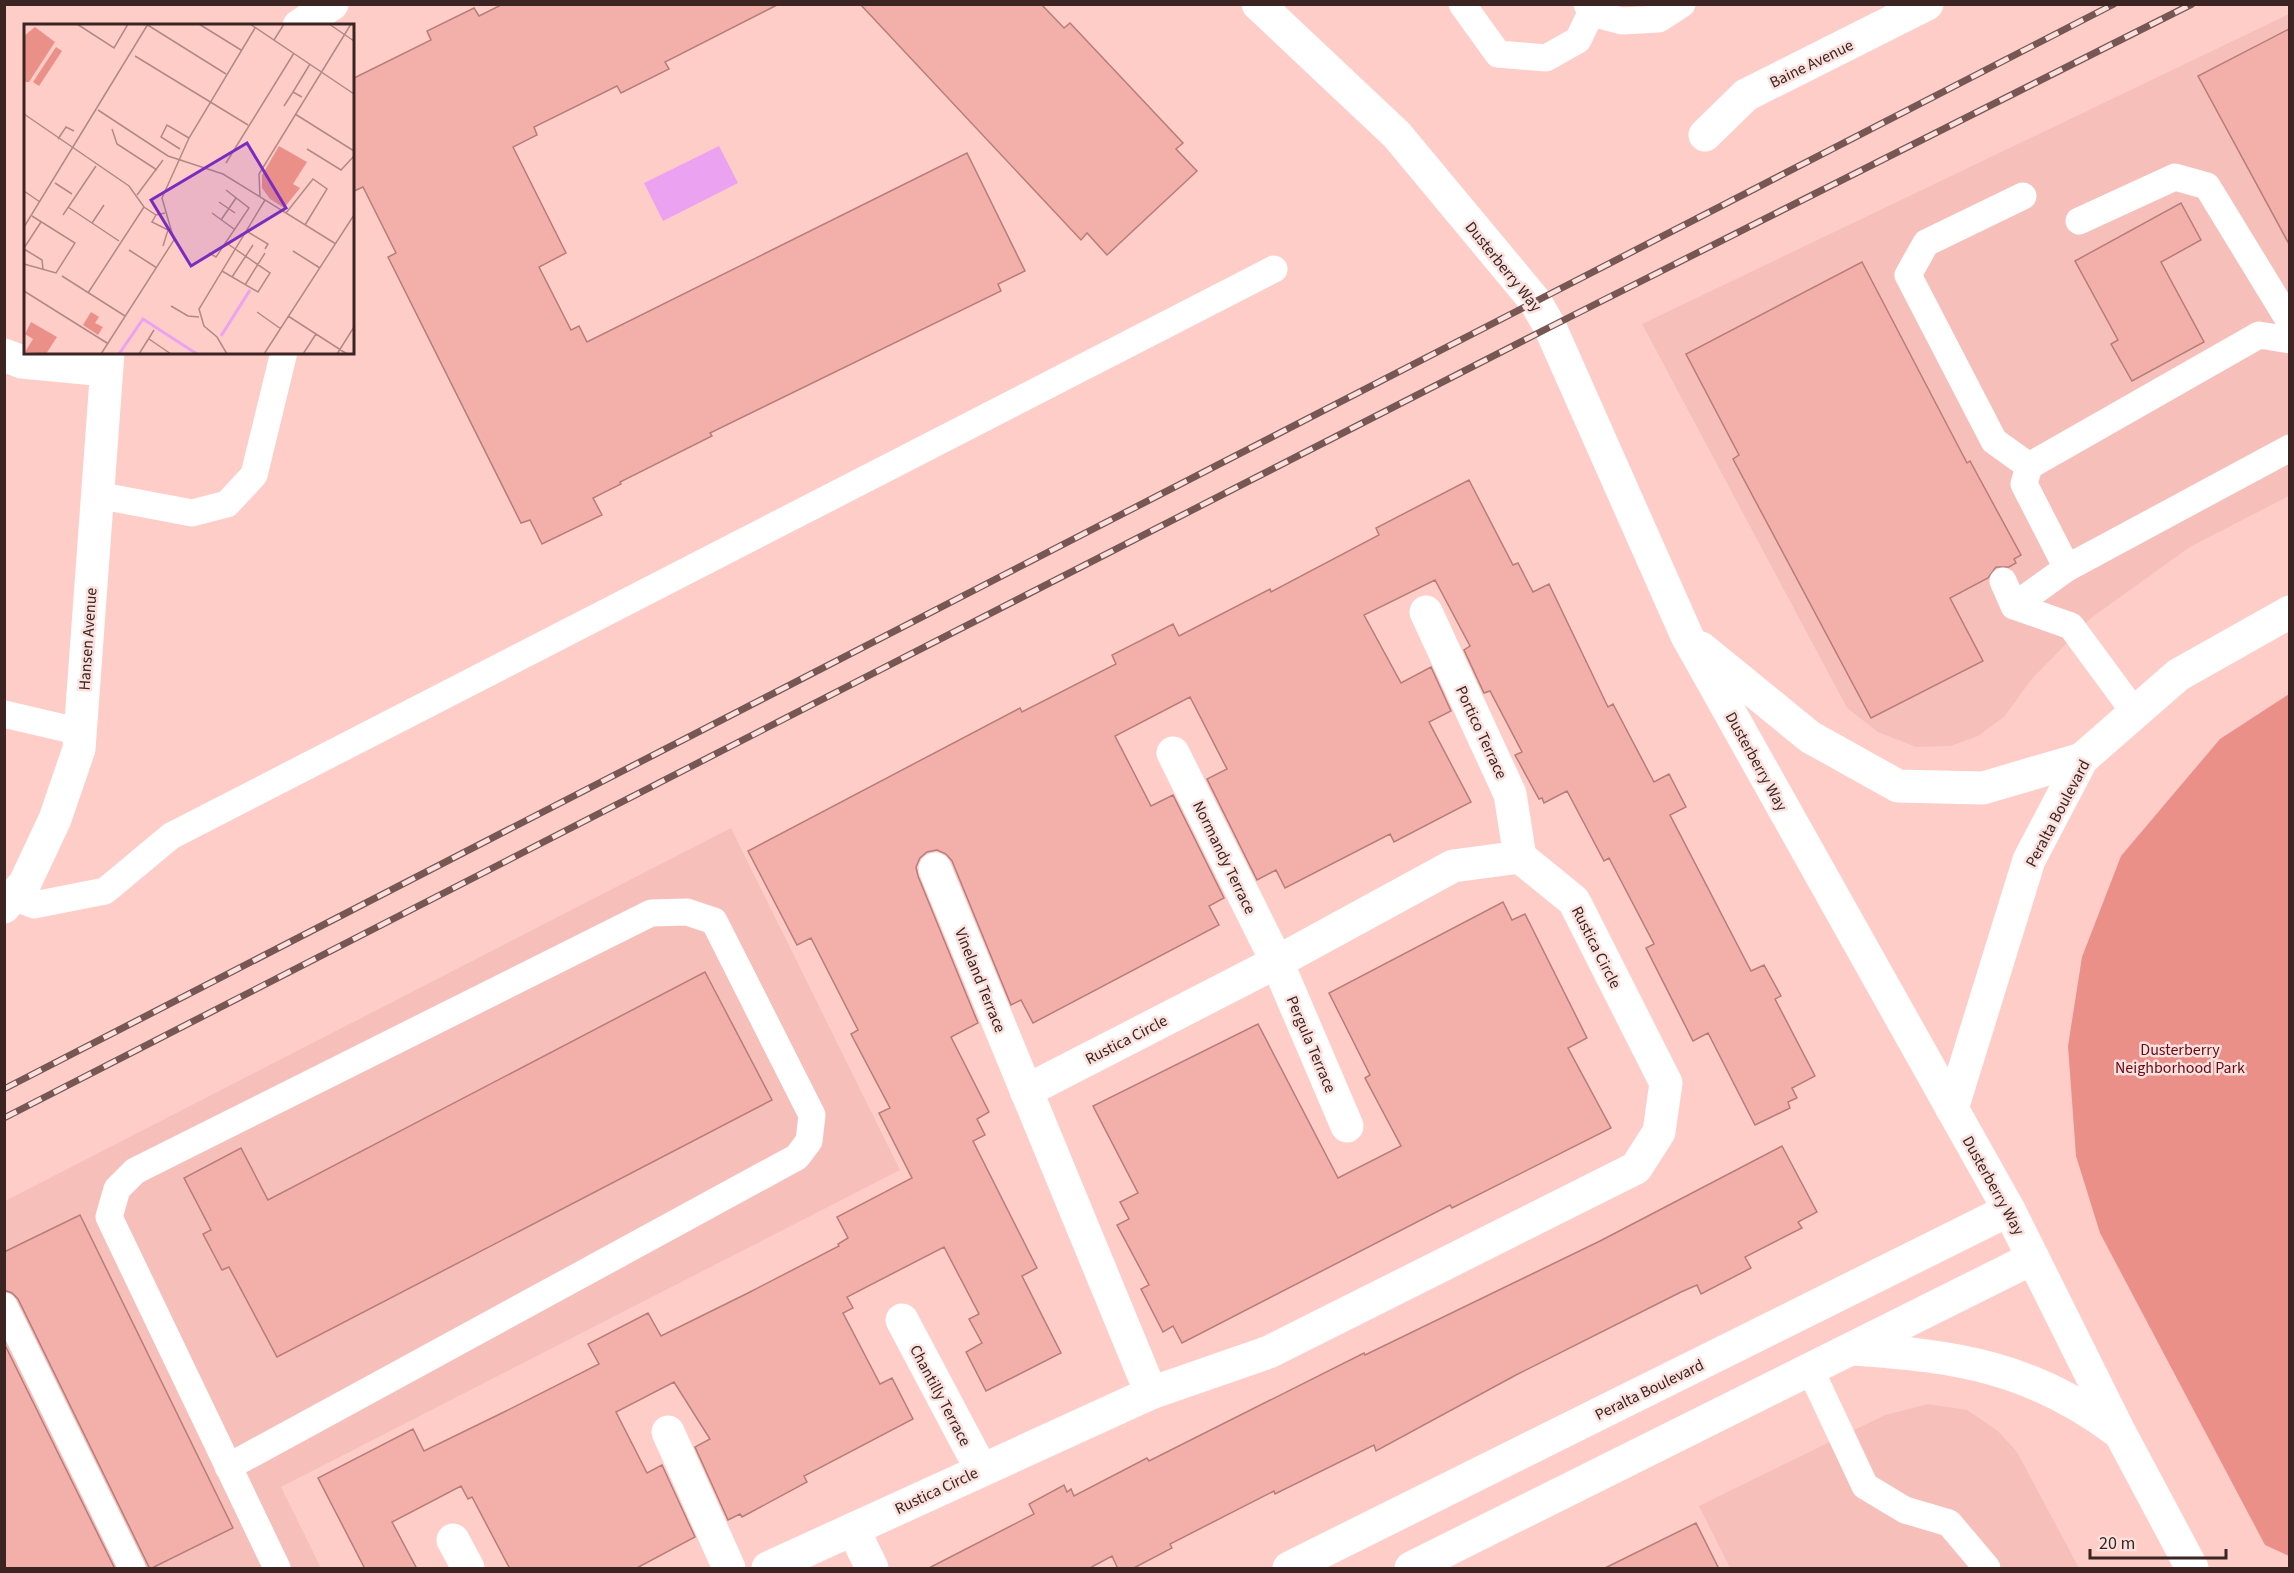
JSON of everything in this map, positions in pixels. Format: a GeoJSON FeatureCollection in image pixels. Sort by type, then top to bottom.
{"type":"FeatureCollection","features":[{"type":"Feature","properties":{"kind":"street"},"geometry":{"type":"LineString","coordinates":[[302,24],[332,4]]}},
{"type":"Feature","properties":{"kind":"street","name":"Dusterberry Way"},"geometry":{"type":"LineString","coordinates":[[1258,4],[1397,135],[1535,301],[1550,327],[1687,636],[2009,1210],[2120,1432],[2192,1569]]}},
{"type":"Feature","properties":{"kind":"street","name":"Baine Avenue"},"geometry":{"type":"LineString","coordinates":[[1706,135],[1746,95],[1927,4]]}},
{"type":"Feature","properties":{"kind":"street"},"geometry":{"type":"LineString","coordinates":[[4,355],[21,362],[107,361]]}},
{"type":"Feature","properties":{"kind":"street","name":"Hansen Avenue"},"geometry":{"type":"LineString","coordinates":[[9,902],[26,883],[55,819],[79,749],[107,361]]}},
{"type":"Feature","properties":{"kind":"street","name":"Portico Terrace"},"geometry":{"type":"LineString","coordinates":[[1426,612],[1510,794],[1520,858]]}},
{"type":"Feature","properties":{"kind":"street","name":"Peralta Boulevard"},"geometry":{"type":"LineString","coordinates":[[1952,1109],[2029,860],[2082,759],[2178,675],[2289,612]]}},
{"type":"Feature","properties":{"kind":"street"},"geometry":{"type":"LineString","coordinates":[[1687,636],[1810,737],[1898,786],[1983,788],[2082,759]]}},
{"type":"Feature","properties":{"kind":"street","name":"Normandy Terrace"},"geometry":{"type":"LineString","coordinates":[[1173,753],[1276,962]]}},
{"type":"Feature","properties":{"kind":"street","name":"Rustica Circle"},"geometry":{"type":"LineString","coordinates":[[768,1569],[981,1469],[1151,1393],[1269,1352],[1636,1168],[1659,1132],[1666,1083],[1575,901],[1520,858],[1453,866],[1276,962],[1026,1091]]}},
{"type":"Feature","properties":{"kind":"street","name":"Vineland Terrace"},"geometry":{"type":"LineString","coordinates":[[935,869],[1026,1091]]}},
{"type":"Feature","properties":{"kind":"street","name":"Pergula Terrace"},"geometry":{"type":"LineString","coordinates":[[1276,962],[1347,1126]]}},
{"type":"Feature","properties":{"kind":"street"},"geometry":{"type":"LineString","coordinates":[[1026,1091],[1151,1393]]}},
{"type":"Feature","properties":{"kind":"street","name":"Peralta Boulevard"},"geometry":{"type":"LineString","coordinates":[[1290,1569],[2009,1210]]}},
{"type":"Feature","properties":{"kind":"street"},"geometry":{"type":"LineString","coordinates":[[1410,1569],[2033,1258]]}},
{"type":"Feature","properties":{"kind":"street","name":"Chantilly Terrace"},"geometry":{"type":"LineString","coordinates":[[902,1320],[981,1469]]}},
{"type":"Feature","properties":{"kind":"street"},"geometry":{"type":"LineString","coordinates":[[1852,1349],[1929,1354],[1988,1366],[2062,1395],[2120,1432]]}},
{"type":"Feature","properties":{"kind":"street"},"geometry":{"type":"LineString","coordinates":[[668,1432],[729,1569]]}},
{"type":"Feature","properties":{"kind":"street"},"geometry":{"type":"LineString","coordinates":[[853,1529],[872,1569]]}},
{"type":"Feature","properties":{"kind":"lane"},"geometry":{"type":"LineString","coordinates":[[1462,4],[1498,54],[1546,58],[1578,40],[1589,9],[1622,21],[1659,19],[1682,4]]}},
{"type":"Feature","properties":{"kind":"lane"},"geometry":{"type":"LineString","coordinates":[[2079,221],[2175,177],[2207,186],[2289,322]]}},
{"type":"Feature","properties":{"kind":"lane"},"geometry":{"type":"LineString","coordinates":[[2023,196],[1926,243],[1908,275],[1994,441],[2029,466]]}},
{"type":"Feature","properties":{"kind":"lane"},"geometry":{"type":"LineString","coordinates":[[9,902],[34,905],[105,891],[171,836],[1274,269]]}},
{"type":"Feature","properties":{"kind":"lane"},"geometry":{"type":"LineString","coordinates":[[2067,568],[2024,484],[2029,466],[2259,334],[2289,340]]}},
{"type":"Feature","properties":{"kind":"lane"},"geometry":{"type":"LineString","coordinates":[[97,495],[192,513],[227,504],[254,475],[284,354]]}},
{"type":"Feature","properties":{"kind":"lane"},"geometry":{"type":"LineString","coordinates":[[2014,606],[2067,568],[2289,448]]}},
{"type":"Feature","properties":{"kind":"lane"},"geometry":{"type":"LineString","coordinates":[[2003,581],[2014,606],[2071,626],[2135,713]]}},
{"type":"Feature","properties":{"kind":"lane"},"geometry":{"type":"LineString","coordinates":[[4,714],[81,732]]}},
{"type":"Feature","properties":{"kind":"lane"},"geometry":{"type":"LineString","coordinates":[[228,1467],[797,1157],[809,1141],[812,1115],[714,921],[687,912],[651,913],[135,1171],[117,1188],[109,1217],[228,1467],[277,1569]]}},
{"type":"Feature","properties":{"kind":"lane"},"geometry":{"type":"LineString","coordinates":[[4,1306],[132,1569]]}},
{"type":"Feature","properties":{"kind":"lane"},"geometry":{"type":"LineString","coordinates":[[1810,1369],[1865,1486],[1905,1510],[1949,1523],[1987,1569]]}},
{"type":"Feature","properties":{"kind":"shaded area"},"geometry":{"type":"Polygon","coordinates":[[[2289,14],[2289,496],[2190,547],[2091,618],[2031,680],[2004,717],[1978,736],[1951,746],[1916,747],[1878,732],[1847,708],[1642,324],[2289,14]]]}},
{"type":"Feature","properties":{"kind":"shaded area"},"geometry":{"type":"Polygon","coordinates":[[[719,146],[738,183],[663,221],[644,183],[719,146]]]}},
{"type":"Feature","properties":{"kind":"shaded area"},"geometry":{"type":"Polygon","coordinates":[[[731,828],[900,1170],[281,1487],[321,1568],[5,1568],[5,1201],[731,828]]]}},
{"type":"Feature","properties":{"kind":"shaded area"},"geometry":{"type":"Polygon","coordinates":[[[1928,1404],[1967,1410],[1998,1431],[2017,1452],[2079,1568],[1730,1568],[1699,1506],[1885,1415],[1928,1404]]]}},
{"type":"Feature","properties":{"kind":"green space","name":"Dusterberry Neighborhood Park"},"geometry":{"type":"Polygon","coordinates":[[[2289,694],[2289,1556],[2265,1545],[2100,1233],[2076,1156],[2068,1046],[2082,957],[2121,856],[2220,739],[2289,694]]]}},
{"type":"Feature","properties":{"kind":"building"},"geometry":{"type":"Polygon","coordinates":[[[503,4],[779,4],[665,62],[669,69],[621,93],[617,86],[534,127],[537,135],[513,147],[566,253],[539,267],[571,330],[579,326],[587,342],[967,153],[1025,271],[998,284],[1001,291],[710,433],[712,436],[620,482],[621,484],[593,498],[602,515],[542,544],[530,520],[521,523],[388,257],[396,253],[363,187],[354,191],[354,78],[431,40],[427,31],[474,8],[479,16],[503,4]]]}},
{"type":"Feature","properties":{"kind":"building"},"geometry":{"type":"Polygon","coordinates":[[[860,4],[1041,4],[1064,28],[1070,23],[1183,143],[1176,149],[1197,171],[1107,255],[1087,233],[1081,240],[860,4]]]}},
{"type":"Feature","properties":{"kind":"building"},"geometry":{"type":"Polygon","coordinates":[[[2289,29],[2289,244],[2198,76],[2289,29]]]}},
{"type":"Feature","properties":{"kind":"building"},"geometry":{"type":"Polygon","coordinates":[[[2181,203],[2201,240],[2161,262],[2204,342],[2132,381],[2111,344],[2118,340],[2075,261],[2181,203]]]}},
{"type":"Feature","properties":{"kind":"building"},"geometry":{"type":"Polygon","coordinates":[[[1862,262],[1967,463],[1970,461],[2021,555],[2014,559],[2016,563],[2009,567],[1996,567],[1988,578],[1950,598],[1983,661],[1871,718],[1733,459],[1739,455],[1686,354],[1862,262]]]}},
{"type":"Feature","properties":{"kind":"building"},"geometry":{"type":"Polygon","coordinates":[[[1469,480],[1513,565],[1518,563],[1533,592],[1549,584],[1608,707],[1613,704],[1654,782],[1669,774],[1686,807],[1670,815],[1751,971],[1764,965],[1781,996],[1775,999],[1815,1076],[1792,1088],[1797,1098],[1788,1102],[1790,1108],[1755,1125],[1708,1033],[1693,1041],[1646,948],[1654,944],[1609,858],[1604,861],[1567,791],[1544,803],[1542,798],[1539,799],[1515,755],[1522,752],[1490,691],[1484,693],[1464,650],[1470,646],[1435,580],[1364,615],[1401,683],[1431,667],[1451,711],[1429,722],[1471,802],[1394,842],[1390,834],[1285,888],[1276,870],[1257,880],[1207,779],[1227,769],[1190,697],[1115,736],[1151,806],[1173,795],[1224,898],[1209,906],[1219,925],[1033,1023],[1021,1000],[1011,1005],[952,861],[946,854],[937,850],[927,852],[920,858],[916,867],[918,876],[978,1023],[951,1037],[989,1112],[977,1119],[985,1135],[973,1141],[1037,1268],[1022,1276],[1061,1353],[986,1391],[966,1352],[982,1343],[969,1319],[979,1314],[944,1247],[847,1297],[853,1308],[843,1313],[880,1384],[892,1378],[913,1419],[804,1476],[807,1482],[742,1517],[740,1514],[728,1520],[695,1447],[710,1439],[674,1382],[616,1412],[647,1473],[662,1465],[695,1537],[635,1569],[510,1569],[472,1497],[468,1499],[461,1486],[392,1522],[417,1569],[365,1569],[318,1478],[413,1429],[424,1451],[504,1412],[599,1364],[588,1344],[648,1313],[661,1336],[748,1293],[839,1246],[838,1244],[848,1238],[837,1217],[912,1178],[879,1113],[890,1108],[851,1034],[858,1030],[811,938],[797,945],[748,851],[1020,708],[1022,712],[1116,664],[1112,655],[1173,624],[1179,636],[1270,589],[1271,592],[1379,535],[1376,528],[1469,480]]]}},
{"type":"Feature","properties":{"kind":"building"},"geometry":{"type":"Polygon","coordinates":[[[1503,902],[1512,920],[1525,914],[1587,1038],[1568,1048],[1611,1128],[1452,1208],[1450,1205],[1182,1343],[1173,1326],[1163,1332],[1141,1289],[1149,1285],[1117,1225],[1129,1219],[1120,1202],[1138,1193],[1093,1106],[1258,1024],[1338,1178],[1401,1146],[1365,1078],[1370,1075],[1329,993],[1503,902]]]}},
{"type":"Feature","properties":{"kind":"building"},"geometry":{"type":"Polygon","coordinates":[[[705,972],[772,1100],[277,1357],[229,1267],[222,1270],[203,1234],[211,1230],[184,1178],[241,1148],[268,1200],[705,972]]]}},
{"type":"Feature","properties":{"kind":"building"},"geometry":{"type":"Polygon","coordinates":[[[1782,1146],[1817,1212],[1798,1222],[1802,1228],[1745,1257],[1751,1268],[1701,1294],[1697,1285],[1681,1292],[1516,1375],[1376,1451],[1374,1445],[1275,1494],[1274,1491],[1170,1544],[1172,1548],[1132,1569],[1118,1569],[1112,1556],[1088,1569],[927,1569],[1034,1514],[1029,1504],[1064,1485],[1067,1492],[1071,1489],[1074,1496],[1147,1458],[1149,1461],[1364,1353],[1365,1355],[1600,1241],[1782,1146]]]}},
{"type":"Feature","properties":{"kind":"building"},"geometry":{"type":"Polygon","coordinates":[[[80,1215],[233,1528],[150,1569],[18,1299],[12,1293],[4,1290],[4,1252],[80,1215]]]}},
{"type":"Feature","properties":{"kind":"building"},"geometry":{"type":"Polygon","coordinates":[[[4,1343],[115,1569],[4,1569],[4,1343]]]}},
{"type":"Feature","properties":{"kind":"building"},"geometry":{"type":"Polygon","coordinates":[[[1696,1523],[1719,1569],[1603,1569],[1696,1523]]]}},
{"type":"Feature","properties":{"kind":"railway"},"geometry":{"type":"LineString","coordinates":[[4,1089],[2114,4]]}},
{"type":"Feature","properties":{"kind":"railway"},"geometry":{"type":"LineString","coordinates":[[4,1118],[1550,327],[2192,4]]}}]}
